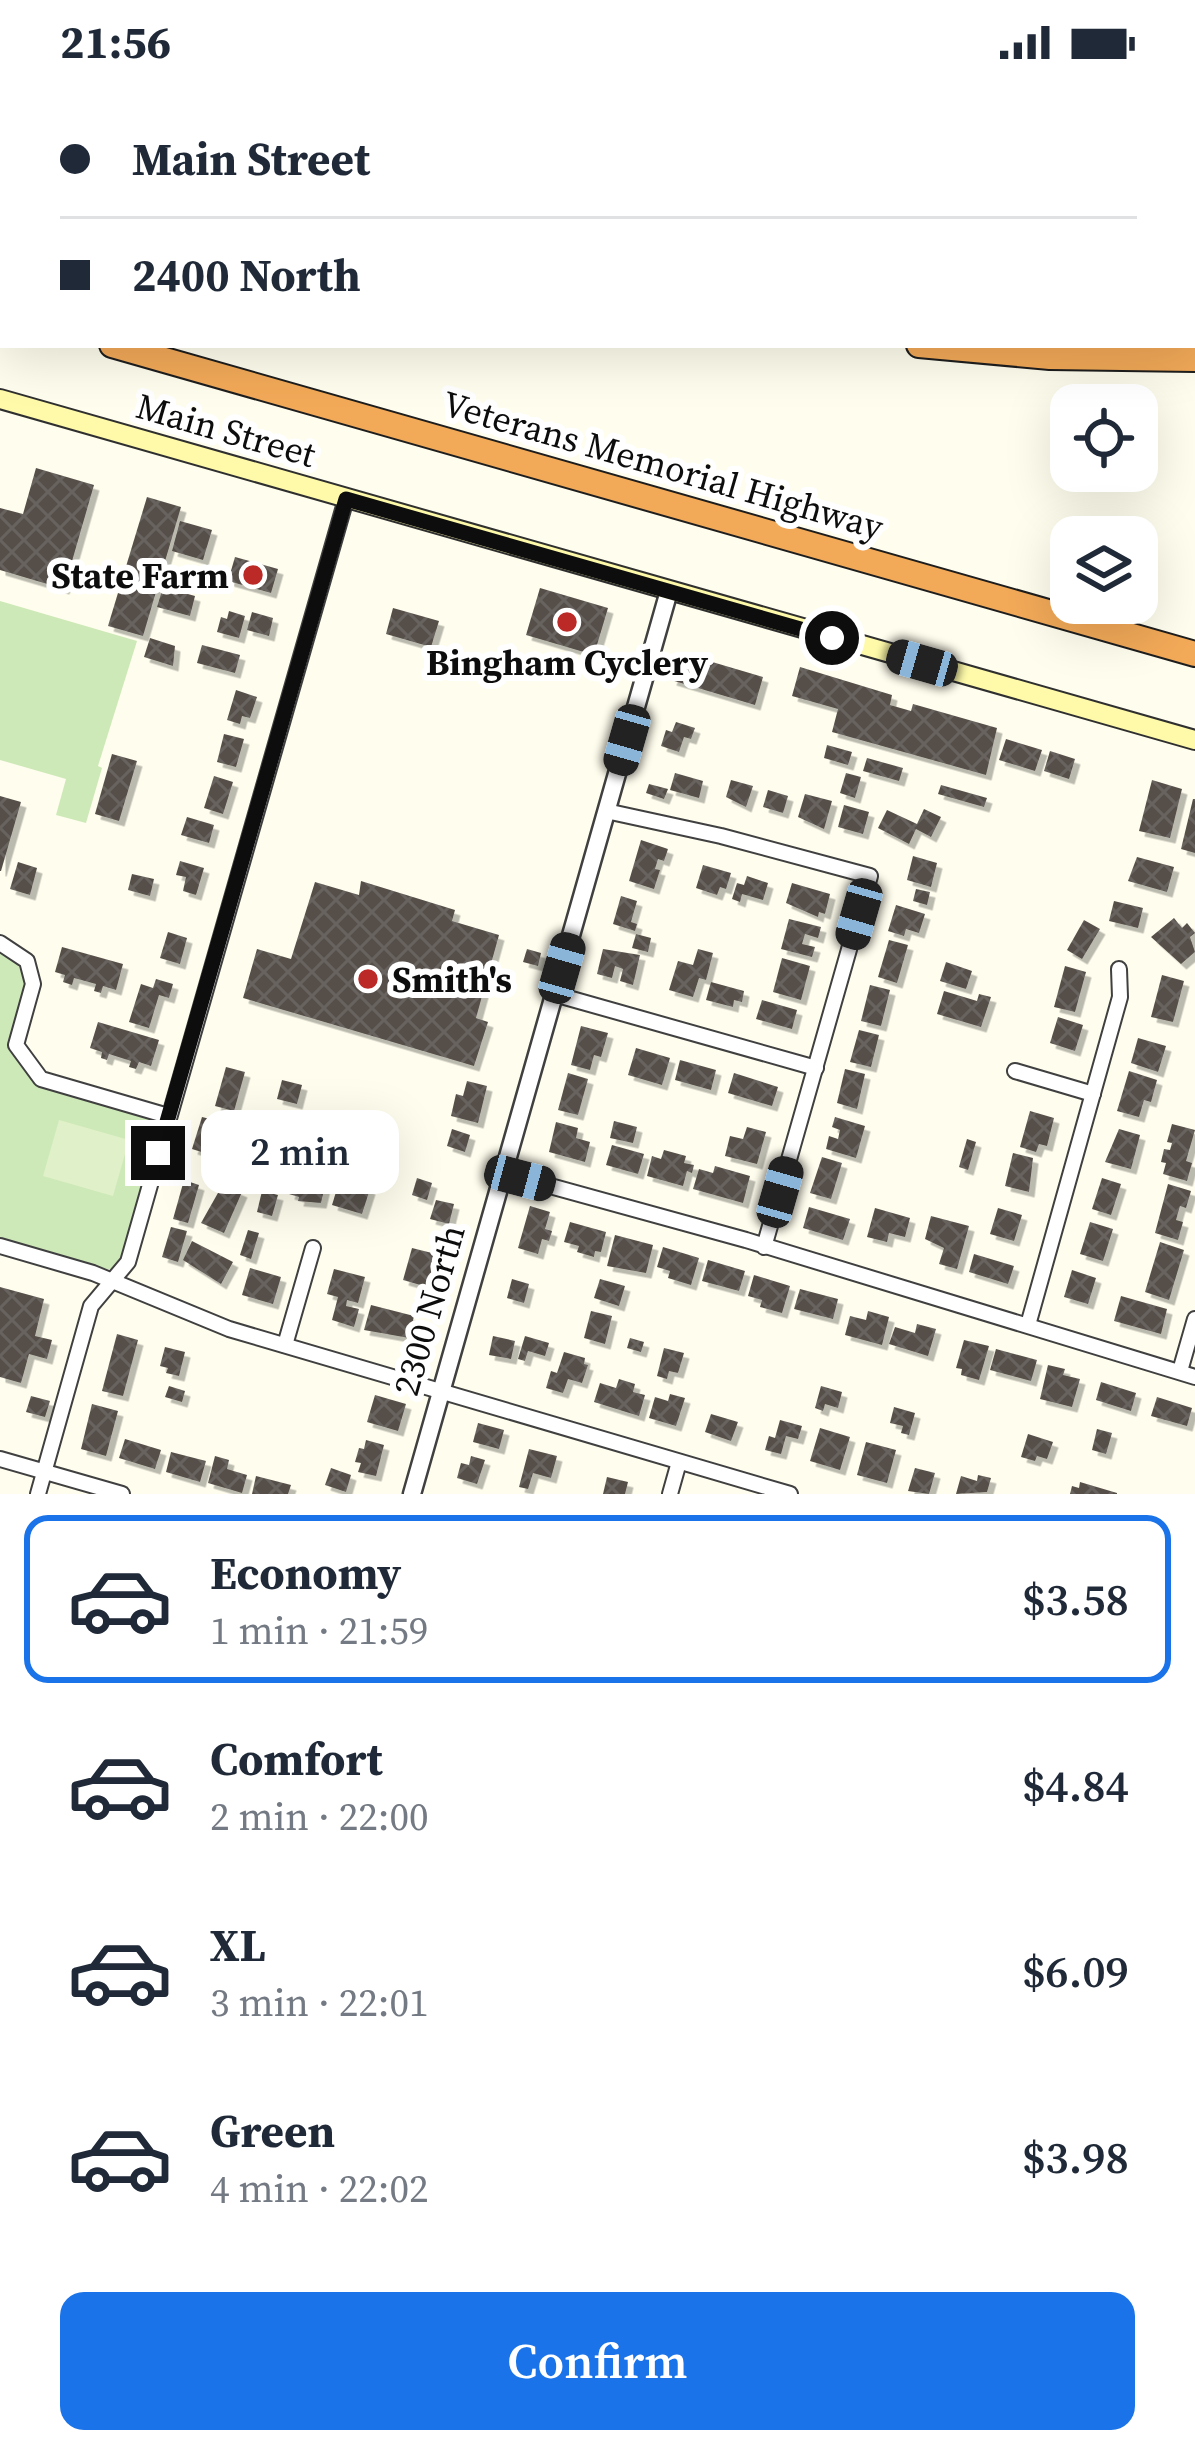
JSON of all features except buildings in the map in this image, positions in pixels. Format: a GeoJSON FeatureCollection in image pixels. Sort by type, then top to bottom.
{"type":"FeatureCollection","features":[{"type":"Feature","properties":{"kind":"highway","name":"Veterans Memorial Highway"},"geometry":{"type":"LineString","coordinates":[[123,348],[1195,654]]}},
{"type":"Feature","properties":{"kind":"highway"},"geometry":{"type":"LineString","coordinates":[[952,348],[1050,357],[1195,359]]}},
{"type":"Feature","properties":{"kind":"main road","name":"Main Street"},"geometry":{"type":"LineString","coordinates":[[0,399],[1195,740]]}},
{"type":"Feature","properties":{"kind":"street"},"geometry":{"type":"LineString","coordinates":[[38,1494],[91,1306],[128,1262],[346,499]]}},
{"type":"Feature","properties":{"kind":"street","name":"2300 North"},"geometry":{"type":"LineString","coordinates":[[412,1494],[669,591]]}},
{"type":"Feature","properties":{"kind":"street"},"geometry":{"type":"LineString","coordinates":[[606,811],[870,876],[764,1246]]}},
{"type":"Feature","properties":{"kind":"street"},"geometry":{"type":"LineString","coordinates":[[0,943],[27,962],[33,984],[16,1046],[41,1079],[168,1116]]}},
{"type":"Feature","properties":{"kind":"street"},"geometry":{"type":"LineString","coordinates":[[1028,1324],[1120,997],[1119,969]]}},
{"type":"Feature","properties":{"kind":"street"},"geometry":{"type":"LineString","coordinates":[[554,994],[816,1068]]}},
{"type":"Feature","properties":{"kind":"street"},"geometry":{"type":"LineString","coordinates":[[1015,1071],[1093,1094]]}},
{"type":"Feature","properties":{"kind":"street"},"geometry":{"type":"LineString","coordinates":[[502,1173],[764,1246],[1187,1374],[1195,1319]]}},
{"type":"Feature","properties":{"kind":"street"},"geometry":{"type":"LineString","coordinates":[[0,1246],[112,1282],[229,1329],[790,1494]]}},
{"type":"Feature","properties":{"kind":"street"},"geometry":{"type":"LineString","coordinates":[[285,1346],[313,1248]]}},
{"type":"Feature","properties":{"kind":"street"},"geometry":{"type":"LineString","coordinates":[[0,1459],[122,1494]]}},
{"type":"Feature","properties":{"kind":"street"},"geometry":{"type":"LineString","coordinates":[[670,1494],[679,1462]]}},
{"type":"Feature","properties":{"kind":"green space"},"geometry":{"type":"Polygon","coordinates":[[[0,601],[137,641],[98,766],[102,768],[86,823],[56,815],[66,779],[0,760],[0,601]]]}},
{"type":"Feature","properties":{"kind":"green space"},"geometry":{"type":"Polygon","coordinates":[[[0,946],[24,980],[11,1048],[37,1085],[161,1120],[118,1272],[0,1238],[0,946]]]}},
{"type":"Feature","properties":{"kind":"green space"},"geometry":{"type":"Polygon","coordinates":[[[59,1120],[129,1140],[113,1196],[43,1176],[59,1120]]]}},
{"type":"Feature","properties":{"kind":"place","name":"State Farm"},"geometry":{"type":"Point","coordinates":[253,575]}},
{"type":"Feature","properties":{"kind":"place","name":"Bingham Cyclery"},"geometry":{"type":"Point","coordinates":[567,622]}},
{"type":"Feature","properties":{"kind":"place","name":"Smith's"},"geometry":{"type":"Point","coordinates":[368,979]}},
{"type":"Feature","properties":{"kind":"route"},"geometry":{"type":"LineString","coordinates":[[158,1153],[346,499],[832,638]]}}]}
